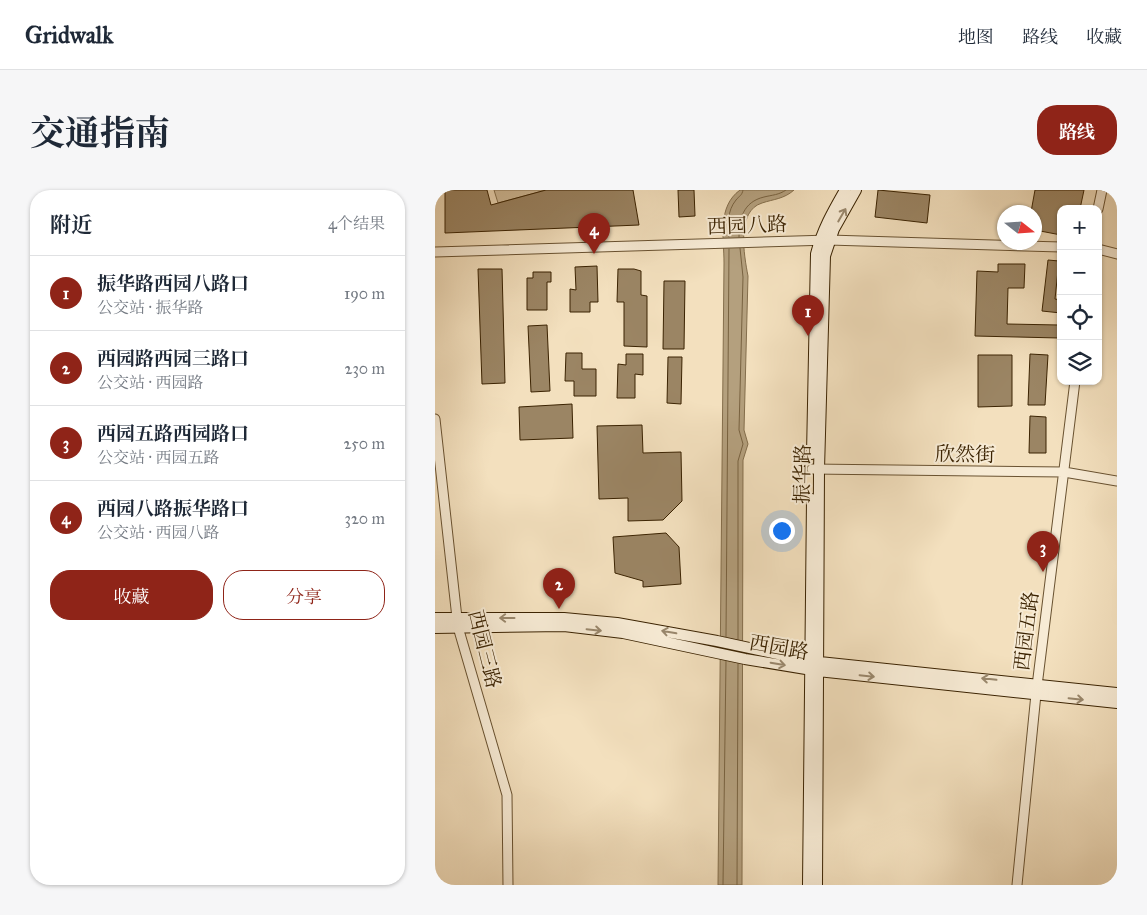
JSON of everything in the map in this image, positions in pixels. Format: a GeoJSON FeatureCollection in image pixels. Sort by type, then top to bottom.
{"type":"FeatureCollection","features":[{"type":"Feature","properties":{"kind":"main road","name":"振华路"},"geometry":{"type":"LineString","coordinates":[[817,885],[814,666],[815,469],[825,256],[824,241],[827,221],[845,190]]}},
{"type":"Feature","properties":{"kind":"main road","name":"振华路"},"geometry":{"type":"LineString","coordinates":[[824,241],[834,228],[856,190]]}},
{"type":"Feature","properties":{"kind":"main road","name":"西园路"},"geometry":{"type":"LineString","coordinates":[[435,618],[458,622],[564,626],[623,632],[745,658],[1117,703]]}},
{"type":"Feature","properties":{"kind":"main road","name":"西园路"},"geometry":{"type":"LineString","coordinates":[[435,628],[458,622],[564,618],[617,623],[747,647],[814,666],[1037,683],[1117,693]]}},
{"type":"Feature","properties":{"kind":"main road","name":"振华路"},"geometry":{"type":"LineString","coordinates":[[808,885],[814,666]]}},
{"type":"Feature","properties":{"kind":"street"},"geometry":{"type":"LineString","coordinates":[[1099,205],[1102,190]]}},
{"type":"Feature","properties":{"kind":"street","name":"西园八路"},"geometry":{"type":"LineString","coordinates":[[435,252],[824,241],[1057,247]]}},
{"type":"Feature","properties":{"kind":"street"},"geometry":{"type":"LineString","coordinates":[[1102,250],[1117,254]]}},
{"type":"Feature","properties":{"kind":"street","name":"西园五路"},"geometry":{"type":"LineString","coordinates":[[1017,885],[1037,683],[1075,385]]}},
{"type":"Feature","properties":{"kind":"street","name":"西园三路"},"geometry":{"type":"LineString","coordinates":[[435,419],[458,622],[507,795],[508,885]]}},
{"type":"Feature","properties":{"kind":"street","name":"欣然街"},"geometry":{"type":"LineString","coordinates":[[815,469],[1064,472],[1117,481]]}},
{"type":"Feature","properties":{"kind":"shaded area"},"geometry":{"type":"Polygon","coordinates":[[[494,190],[546,190],[498,203],[494,190]]]}},
{"type":"Feature","properties":{"kind":"water"},"geometry":{"type":"Polygon","coordinates":[[[740,190],[794,190],[783,197],[762,203],[754,208],[748,215],[745,224],[744,246],[748,276],[744,430],[748,444],[743,460],[742,885],[718,885],[723,223],[728,205],[740,190]]]}},
{"type":"Feature","properties":{"kind":"building"},"geometry":{"type":"Polygon","coordinates":[[[445,190],[487,190],[491,205],[546,190],[633,190],[639,225],[445,233],[445,190]]]}},
{"type":"Feature","properties":{"kind":"building"},"geometry":{"type":"Polygon","coordinates":[[[678,190],[694,190],[695,216],[679,217],[678,190]]]}},
{"type":"Feature","properties":{"kind":"building"},"geometry":{"type":"Polygon","coordinates":[[[878,190],[930,195],[927,223],[875,217],[878,190]]]}},
{"type":"Feature","properties":{"kind":"building"},"geometry":{"type":"Polygon","coordinates":[[[1035,190],[1084,190],[1081,205],[1057,205],[1057,234],[1042,231],[1042,205],[1032,205],[1035,190]]]}},
{"type":"Feature","properties":{"kind":"building"},"geometry":{"type":"Polygon","coordinates":[[[1048,260],[1057,261],[1055,299],[1057,299],[1057,313],[1042,311],[1048,260]]]}},
{"type":"Feature","properties":{"kind":"building"},"geometry":{"type":"Polygon","coordinates":[[[998,264],[1025,264],[1024,288],[1008,288],[1007,324],[1057,325],[1057,338],[975,336],[977,271],[998,272],[998,264]]]}},
{"type":"Feature","properties":{"kind":"building"},"geometry":{"type":"Polygon","coordinates":[[[597,266],[598,302],[590,302],[590,312],[570,312],[570,289],[576,290],[575,267],[597,266]]]}},
{"type":"Feature","properties":{"kind":"building"},"geometry":{"type":"Polygon","coordinates":[[[478,269],[502,269],[505,383],[482,384],[478,269]]]}},
{"type":"Feature","properties":{"kind":"building"},"geometry":{"type":"Polygon","coordinates":[[[618,269],[641,271],[641,295],[647,296],[647,347],[624,346],[624,302],[617,302],[618,269]]]}},
{"type":"Feature","properties":{"kind":"building"},"geometry":{"type":"Polygon","coordinates":[[[533,272],[551,272],[551,282],[547,282],[547,310],[527,310],[527,278],[533,278],[533,272]]]}},
{"type":"Feature","properties":{"kind":"building"},"geometry":{"type":"Polygon","coordinates":[[[664,281],[685,281],[684,349],[663,349],[664,281]]]}},
{"type":"Feature","properties":{"kind":"building"},"geometry":{"type":"Polygon","coordinates":[[[547,325],[550,391],[531,392],[528,326],[547,325]]]}},
{"type":"Feature","properties":{"kind":"building"},"geometry":{"type":"Polygon","coordinates":[[[566,353],[582,353],[582,369],[596,369],[596,396],[574,396],[574,381],[565,381],[566,353]]]}},
{"type":"Feature","properties":{"kind":"building"},"geometry":{"type":"Polygon","coordinates":[[[626,354],[643,354],[643,375],[635,374],[635,398],[617,398],[618,364],[626,365],[626,354]]]}},
{"type":"Feature","properties":{"kind":"building"},"geometry":{"type":"Polygon","coordinates":[[[1030,354],[1048,355],[1045,405],[1028,405],[1030,354]]]}},
{"type":"Feature","properties":{"kind":"building"},"geometry":{"type":"Polygon","coordinates":[[[978,355],[1012,355],[1012,406],[978,407],[978,355]]]}},
{"type":"Feature","properties":{"kind":"building"},"geometry":{"type":"Polygon","coordinates":[[[668,357],[682,357],[681,404],[667,403],[668,357]]]}},
{"type":"Feature","properties":{"kind":"building"},"geometry":{"type":"Polygon","coordinates":[[[572,404],[573,438],[520,440],[519,407],[572,404]]]}},
{"type":"Feature","properties":{"kind":"building"},"geometry":{"type":"Polygon","coordinates":[[[1030,416],[1046,417],[1046,453],[1029,453],[1030,416]]]}},
{"type":"Feature","properties":{"kind":"building"},"geometry":{"type":"Polygon","coordinates":[[[642,425],[643,453],[681,452],[682,501],[663,520],[628,521],[628,498],[599,499],[597,426],[642,425]]]}},
{"type":"Feature","properties":{"kind":"building"},"geometry":{"type":"Polygon","coordinates":[[[666,533],[679,547],[681,584],[643,587],[643,581],[615,573],[613,537],[666,533]]]}},
{"type":"Feature","properties":{"kind":"place","name":"西园八路振华路口"},"geometry":{"type":"Point","coordinates":[594,254]}},
{"type":"Feature","properties":{"kind":"place","name":"振华路西园八路口"},"geometry":{"type":"Point","coordinates":[808,336]}},
{"type":"Feature","properties":{"kind":"place","name":"西园五路西园路口"},"geometry":{"type":"Point","coordinates":[1043,572]}},
{"type":"Feature","properties":{"kind":"place","name":"西园路西园三路口"},"geometry":{"type":"Point","coordinates":[559,609]}}]}
